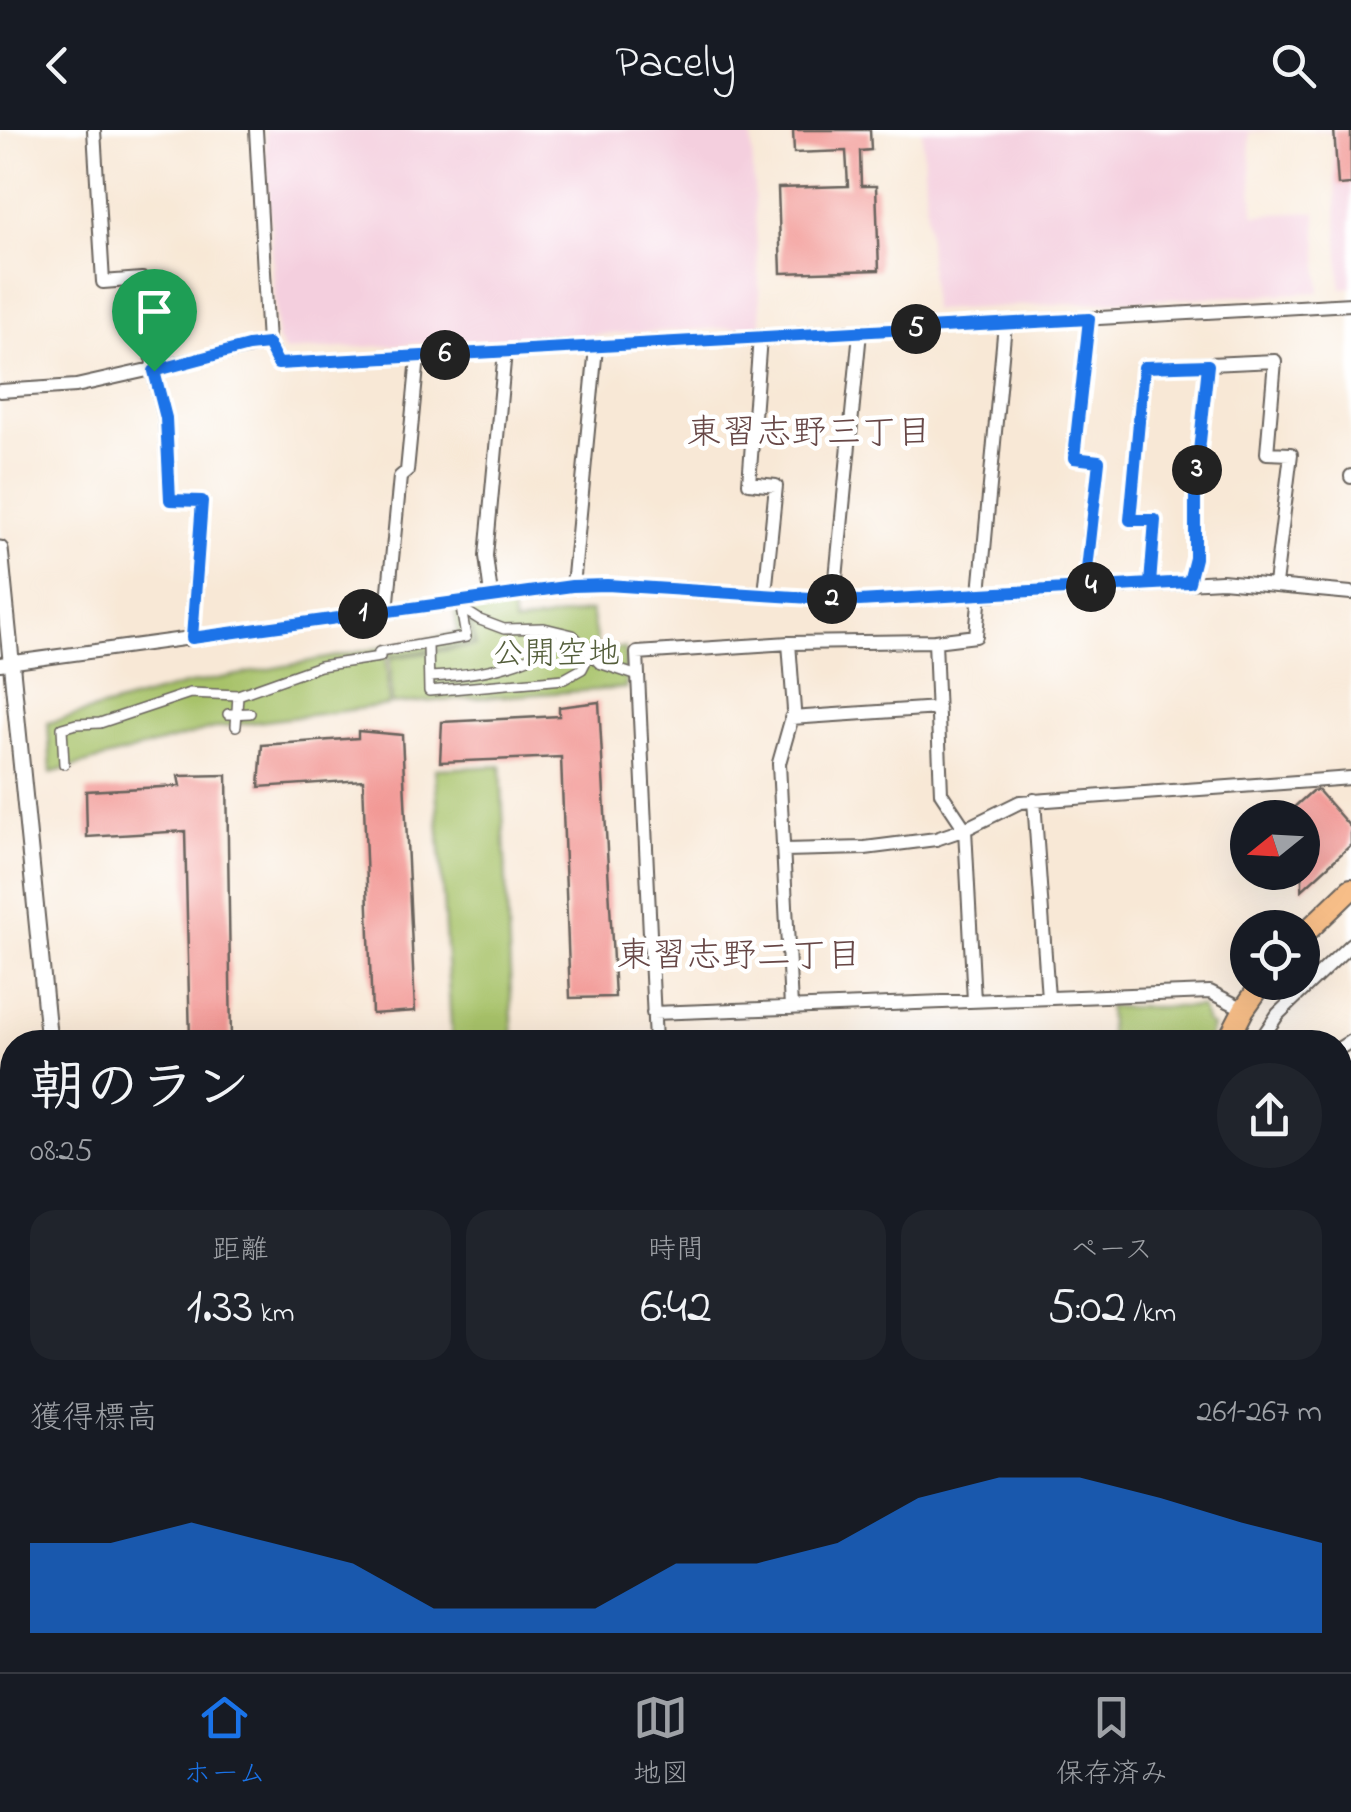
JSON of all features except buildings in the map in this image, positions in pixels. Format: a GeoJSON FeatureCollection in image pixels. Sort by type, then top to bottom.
{"type":"FeatureCollection","features":[{"type":"Feature","properties":{"kind":"main road"},"geometry":{"type":"LineString","coordinates":[[1320,919],[1351,889]]}},
{"type":"Feature","properties":{"kind":"main road"},"geometry":{"type":"LineString","coordinates":[[1233,1030],[1250,1000]]}},
{"type":"Feature","properties":{"kind":"street"},"geometry":{"type":"LineString","coordinates":[[94,130],[103,282],[142,279],[151,294],[154,371],[166,418],[170,500],[202,501],[192,638]]}},
{"type":"Feature","properties":{"kind":"street"},"geometry":{"type":"LineString","coordinates":[[256,130],[268,344],[278,364],[1351,304]]}},
{"type":"Feature","properties":{"kind":"street"},"geometry":{"type":"LineString","coordinates":[[1085,588],[1099,461],[1074,458],[1089,319]]}},
{"type":"Feature","properties":{"kind":"street"},"geometry":{"type":"LineString","coordinates":[[654,1030],[636,653],[976,636],[1006,324]]}},
{"type":"Feature","properties":{"kind":"street"},"geometry":{"type":"LineString","coordinates":[[834,599],[860,332]]}},
{"type":"Feature","properties":{"kind":"street"},"geometry":{"type":"LineString","coordinates":[[760,337],[749,483],[776,486],[765,594]]}},
{"type":"Feature","properties":{"kind":"street"},"geometry":{"type":"LineString","coordinates":[[0,391],[76,386],[268,344]]}},
{"type":"Feature","properties":{"kind":"street"},"geometry":{"type":"LineString","coordinates":[[572,586],[596,347]]}},
{"type":"Feature","properties":{"kind":"street"},"geometry":{"type":"LineString","coordinates":[[491,595],[486,556],[506,351]]}},
{"type":"Feature","properties":{"kind":"street"},"geometry":{"type":"LineString","coordinates":[[387,611],[400,477],[407,471],[418,356]]}},
{"type":"Feature","properties":{"kind":"street"},"geometry":{"type":"LineString","coordinates":[[1150,584],[1155,520],[1130,520],[1144,367],[1275,361],[1267,453],[1292,454],[1276,584]]}},
{"type":"Feature","properties":{"kind":"street"},"geometry":{"type":"LineString","coordinates":[[1189,582],[1195,558],[1195,490],[1208,365]]}},
{"type":"Feature","properties":{"kind":"street"},"geometry":{"type":"LineString","coordinates":[[0,549],[6,664],[48,1030]]}},
{"type":"Feature","properties":{"kind":"street"},"geometry":{"type":"LineString","coordinates":[[6,664],[572,586],[859,601],[1189,582],[1276,584],[1351,593]]}},
{"type":"Feature","properties":{"kind":"street"},"geometry":{"type":"LineString","coordinates":[[64,764],[62,728],[100,724],[190,693],[238,694],[320,666],[466,637],[461,608],[504,629],[544,628],[566,634],[579,639],[599,663],[638,676]]}},
{"type":"Feature","properties":{"kind":"street"},"geometry":{"type":"LineString","coordinates":[[428,677],[486,672],[544,649],[566,634]]}},
{"type":"Feature","properties":{"kind":"street"},"geometry":{"type":"LineString","coordinates":[[935,641],[940,793],[966,829],[974,1001]]}},
{"type":"Feature","properties":{"kind":"street"},"geometry":{"type":"LineString","coordinates":[[790,643],[791,718],[779,763],[791,1008]]}},
{"type":"Feature","properties":{"kind":"street"},"geometry":{"type":"LineString","coordinates":[[428,644],[429,691],[564,680],[582,669],[590,653]]}},
{"type":"Feature","properties":{"kind":"street"},"geometry":{"type":"LineString","coordinates":[[236,726],[232,714],[238,694]]}},
{"type":"Feature","properties":{"kind":"street"},"geometry":{"type":"LineString","coordinates":[[791,718],[938,708]]}},
{"type":"Feature","properties":{"kind":"street"},"geometry":{"type":"LineString","coordinates":[[232,714],[250,712]]}},
{"type":"Feature","properties":{"kind":"street"},"geometry":{"type":"LineString","coordinates":[[784,850],[865,848],[936,839],[966,829],[1008,807],[1034,800],[1351,778]]}},
{"type":"Feature","properties":{"kind":"street"},"geometry":{"type":"LineString","coordinates":[[1034,800],[1048,998]]}},
{"type":"Feature","properties":{"kind":"street"},"geometry":{"type":"LineString","coordinates":[[1267,1030],[1278,1014],[1351,944]]}},
{"type":"Feature","properties":{"kind":"street"},"geometry":{"type":"LineString","coordinates":[[654,1013],[1210,992],[1244,1009]]}},
{"type":"Feature","properties":{"kind":"shaded area"},"geometry":{"type":"Polygon","coordinates":[[[265,130],[751,130],[761,326],[284,351],[277,338],[265,130]]]}},
{"type":"Feature","properties":{"kind":"shaded area"},"geometry":{"type":"Polygon","coordinates":[[[922,130],[1286,130],[1249,132],[1254,215],[1316,212],[1320,292],[932,310],[922,130]]]}},
{"type":"Feature","properties":{"kind":"shaded area"},"geometry":{"type":"Polygon","coordinates":[[[1305,130],[1351,130],[1351,287],[1341,288],[1332,132],[1305,130]]]}},
{"type":"Feature","properties":{"kind":"green space","name":"公開空地"},"geometry":{"type":"Polygon","coordinates":[[[510,599],[514,624],[591,611],[598,650],[625,648],[626,688],[392,704],[390,658],[476,646],[468,605],[510,599]]]}},
{"type":"Feature","properties":{"kind":"green space"},"geometry":{"type":"Polygon","coordinates":[[[466,604],[473,644],[386,656],[389,705],[219,727],[51,773],[48,723],[185,685],[458,633],[454,607],[466,604]]]}},
{"type":"Feature","properties":{"kind":"green space"},"geometry":{"type":"Polygon","coordinates":[[[501,766],[512,1030],[451,1030],[435,769],[501,766]]]}},
{"type":"Feature","properties":{"kind":"green space"},"geometry":{"type":"Polygon","coordinates":[[[1108,1007],[1201,1007],[1212,1026],[1211,1030],[1109,1030],[1108,1007]]]}},
{"type":"Feature","properties":{"kind":"district","name":"東習志野三丁目"},"geometry":{"type":"Point","coordinates":[809,434]}},
{"type":"Feature","properties":{"kind":"district","name":"東習志野二丁目"},"geometry":{"type":"Point","coordinates":[739,957]}},
{"type":"Feature","properties":{"kind":"route"},"geometry":{"type":"LineString","coordinates":[[154,371],[166,418],[170,500],[202,501],[192,638],[572,586],[859,601],[1189,582],[1195,558],[1195,490],[1208,365],[1144,367],[1130,520],[1155,520],[1150,584],[1085,588],[1099,461],[1074,458],[1089,319],[278,364],[268,344],[154,371]]}}]}
